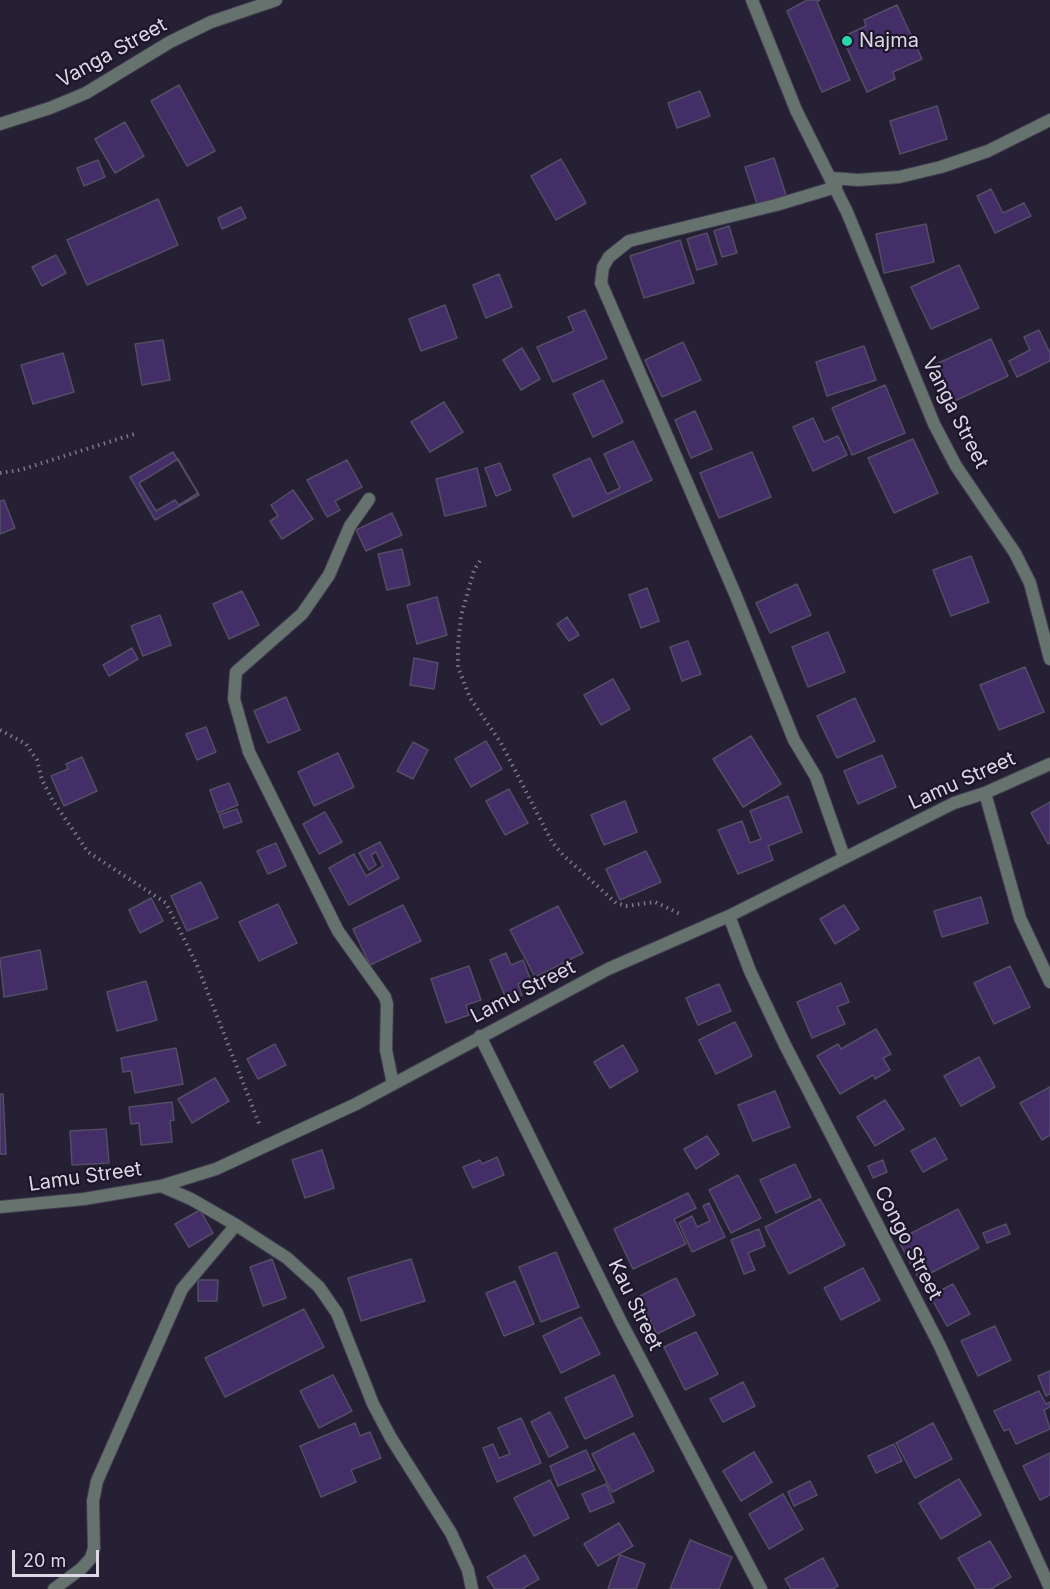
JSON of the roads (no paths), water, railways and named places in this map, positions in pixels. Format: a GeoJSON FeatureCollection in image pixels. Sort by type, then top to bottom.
{"type":"FeatureCollection","features":[{"type":"Feature","properties":{"kind":"street","name":"Vanga Street"},"geometry":{"type":"LineString","coordinates":[[0,124],[50,108],[86,93],[170,42],[211,22],[276,0]]}},
{"type":"Feature","properties":{"kind":"street","name":"Vanga Street"},"geometry":{"type":"LineString","coordinates":[[752,0],[796,110],[834,182],[934,424],[956,466],[1015,553],[1030,583],[1050,659]]}},
{"type":"Feature","properties":{"kind":"street"},"geometry":{"type":"LineString","coordinates":[[844,857],[816,777],[794,740],[736,597],[601,283],[603,267],[609,256],[629,241],[776,205],[834,182],[899,177],[941,167],[987,151],[1050,120]]}},
{"type":"Feature","properties":{"kind":"street"},"geometry":{"type":"LineString","coordinates":[[369,499],[350,526],[328,575],[302,614],[236,672],[234,699],[249,752],[338,931],[385,997],[387,1004],[386,1050],[393,1084]]}},
{"type":"Feature","properties":{"kind":"street","name":"Lamu Street"},"geometry":{"type":"LineString","coordinates":[[0,1207],[84,1199],[161,1186],[216,1169],[268,1147],[393,1084],[608,969],[729,916],[954,803],[985,793],[1050,764]]}},
{"type":"Feature","properties":{"kind":"street"},"geometry":{"type":"LineString","coordinates":[[985,793],[1020,918],[1050,982]]}},
{"type":"Feature","properties":{"kind":"street","name":"Congo Street"},"geometry":{"type":"LineString","coordinates":[[729,916],[750,971],[784,1043],[940,1346],[1050,1588]]}},
{"type":"Feature","properties":{"kind":"street","name":"Kau Street"},"geometry":{"type":"LineString","coordinates":[[480,1036],[620,1320],[761,1589]]}},
{"type":"Feature","properties":{"kind":"street"},"geometry":{"type":"LineString","coordinates":[[161,1186],[191,1199],[236,1225],[287,1258],[319,1287],[337,1313],[373,1404],[391,1438],[451,1533],[468,1570],[472,1589]]}},
{"type":"Feature","properties":{"kind":"street"},"geometry":{"type":"LineString","coordinates":[[54,1589],[82,1568],[91,1558],[94,1548],[93,1501],[97,1481],[182,1289],[236,1225]]}},
{"type":"Feature","properties":{"kind":"place","name":"Najma"},"geometry":{"type":"Point","coordinates":[847,41]}}]}
